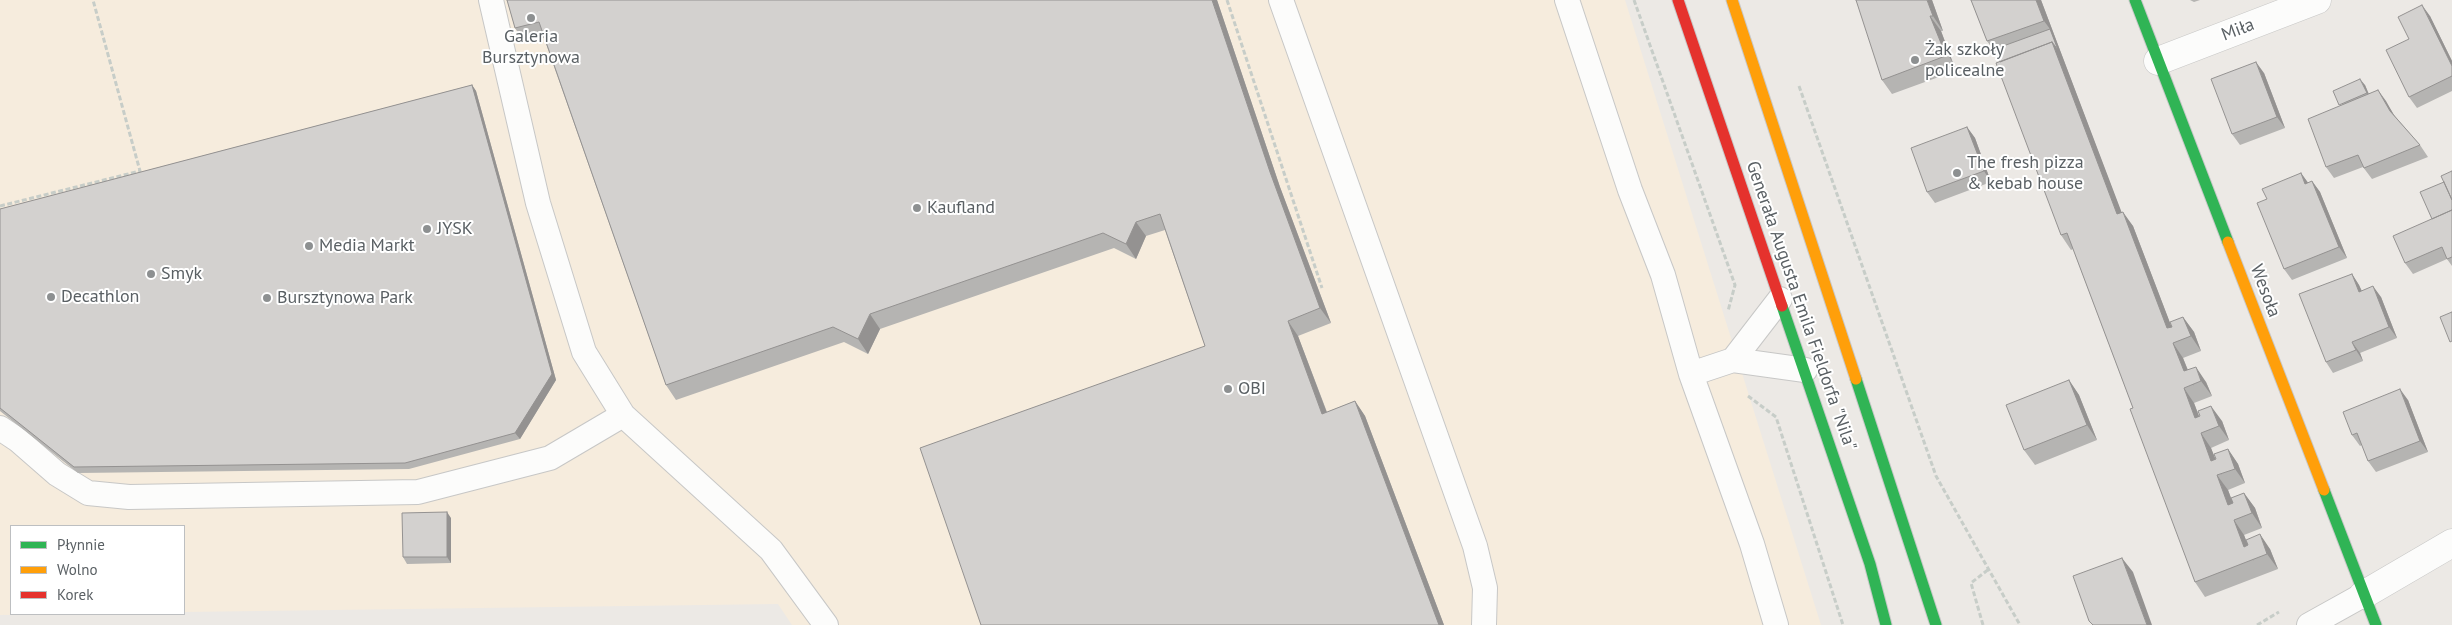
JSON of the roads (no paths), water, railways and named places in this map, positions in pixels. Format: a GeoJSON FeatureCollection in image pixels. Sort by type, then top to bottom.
{"type":"FeatureCollection","features":[{"type":"Feature","properties":{"kind":"street","name":"Generała Augusta Emila Fieldorfa \"Nila\""},"geometry":{"type":"LineString","coordinates":[[1678,0],[1870,564],[1886,625]]}},
{"type":"Feature","properties":{"kind":"street","name":"Generała Augusta Emila Fieldorfa \"Nila\""},"geometry":{"type":"LineString","coordinates":[[1732,0],[1936,625]]}},
{"type":"Feature","properties":{"kind":"street","name":"Wesoła"},"geometry":{"type":"LineString","coordinates":[[2135,0],[2376,625]]}},
{"type":"Feature","properties":{"kind":"street","name":"Miła"},"geometry":{"type":"LineString","coordinates":[[2158,61],[2317,0]]}},
{"type":"Feature","properties":{"kind":"street"},"geometry":{"type":"LineString","coordinates":[[2363,595],[2452,543]]}},
{"type":"Feature","properties":{"kind":"lane"},"geometry":{"type":"LineString","coordinates":[[491,0],[538,203],[584,352],[623,415],[771,550],[826,625]]}},
{"type":"Feature","properties":{"kind":"lane"},"geometry":{"type":"LineString","coordinates":[[1281,0],[1475,546],[1485,588],[1484,625]]}},
{"type":"Feature","properties":{"kind":"lane"},"geometry":{"type":"LineString","coordinates":[[1567,0],[1630,190],[1663,275],[1691,374],[1752,544],[1776,625]]}},
{"type":"Feature","properties":{"kind":"lane"},"geometry":{"type":"LineString","coordinates":[[1733,360],[1780,299]]}},
{"type":"Feature","properties":{"kind":"lane"},"geometry":{"type":"LineString","coordinates":[[1691,374],[1733,360],[1805,370]]}},
{"type":"Feature","properties":{"kind":"lane"},"geometry":{"type":"LineString","coordinates":[[0,428],[18,440],[57,474],[88,493],[129,497],[418,492],[550,458],[623,415]]}},
{"type":"Feature","properties":{"kind":"lane"},"geometry":{"type":"LineString","coordinates":[[2309,625],[2363,595]]}},
{"type":"Feature","properties":{"kind":"place","name":"Galeria Bursztynowa"},"geometry":{"type":"Point","coordinates":[531,18]}},
{"type":"Feature","properties":{"kind":"place","name":"Żak szkoły policealne"},"geometry":{"type":"Point","coordinates":[1915,60]}},
{"type":"Feature","properties":{"kind":"place","name":"The fresh pizza & kebab house"},"geometry":{"type":"Point","coordinates":[1957,173]}},
{"type":"Feature","properties":{"kind":"place","name":"Kaufland"},"geometry":{"type":"Point","coordinates":[917,208]}},
{"type":"Feature","properties":{"kind":"place","name":"JYSK"},"geometry":{"type":"Point","coordinates":[427,229]}},
{"type":"Feature","properties":{"kind":"place","name":"Media Markt"},"geometry":{"type":"Point","coordinates":[309,246]}},
{"type":"Feature","properties":{"kind":"place","name":"Smyk"},"geometry":{"type":"Point","coordinates":[151,274]}},
{"type":"Feature","properties":{"kind":"place","name":"Decathlon"},"geometry":{"type":"Point","coordinates":[51,297]}},
{"type":"Feature","properties":{"kind":"place","name":"Bursztynowa Park"},"geometry":{"type":"Point","coordinates":[267,298]}},
{"type":"Feature","properties":{"kind":"place","name":"OBI"},"geometry":{"type":"Point","coordinates":[1228,389]}}]}
